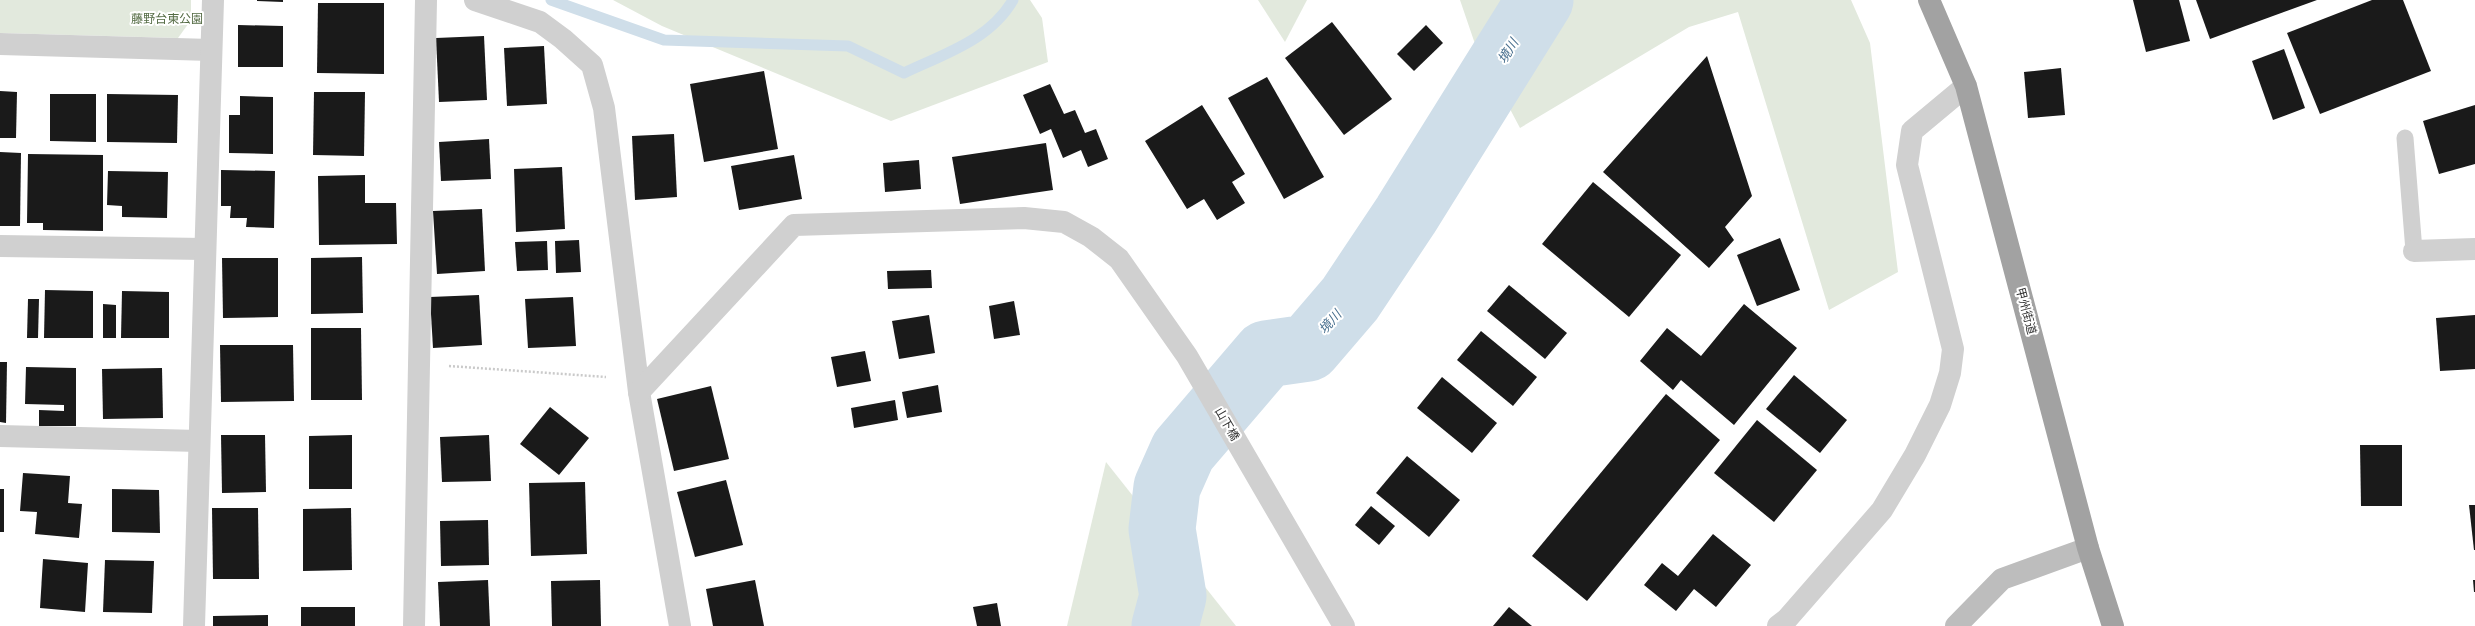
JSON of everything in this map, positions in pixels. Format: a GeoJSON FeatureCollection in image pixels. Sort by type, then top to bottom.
{"type":"FeatureCollection","features":[{"type":"Feature","properties":{"kind":"highway","name":"甲州街道"},"geometry":{"type":"LineString","coordinates":[[1929,0],[1966,86],[2088,548],[2112,626]]}},
{"type":"Feature","properties":{"kind":"main road"},"geometry":{"type":"LineString","coordinates":[[1956,626],[2002,579],[2088,548]]}},
{"type":"Feature","properties":{"kind":"street"},"geometry":{"type":"LineString","coordinates":[[194,626],[213,0]]}},
{"type":"Feature","properties":{"kind":"street"},"geometry":{"type":"LineString","coordinates":[[414,626],[426,0]]}},
{"type":"Feature","properties":{"kind":"street"},"geometry":{"type":"LineString","coordinates":[[475,0],[540,22],[592,65],[604,108],[639,386],[680,626]]}},
{"type":"Feature","properties":{"kind":"street"},"geometry":{"type":"LineString","coordinates":[[0,44],[211,50]]}},
{"type":"Feature","properties":{"kind":"street"},"geometry":{"type":"LineString","coordinates":[[1778,626],[1787,619],[1882,510],[1915,455],[1940,405],[1950,373],[1953,349],[1907,165],[1912,131],[1966,86]]}},
{"type":"Feature","properties":{"kind":"street","name":"山下橋"},"geometry":{"type":"LineString","coordinates":[[639,386],[794,225],[1024,218],[1064,222],[1091,237],[1119,259],[1187,356],[1344,626]]}},
{"type":"Feature","properties":{"kind":"street"},"geometry":{"type":"LineString","coordinates":[[0,246],[205,249]]}},
{"type":"Feature","properties":{"kind":"street"},"geometry":{"type":"LineString","coordinates":[[2414,251],[2475,249]]}},
{"type":"Feature","properties":{"kind":"street"},"geometry":{"type":"LineString","coordinates":[[0,436],[199,441]]}},
{"type":"Feature","properties":{"kind":"lane"},"geometry":{"type":"LineString","coordinates":[[2404,138],[2414,251]]}},
{"type":"Feature","properties":{"kind":"path"},"geometry":{"type":"LineString","coordinates":[[419,364],[639,386]]}},
{"type":"Feature","properties":{"kind":"green space","name":"藤野台東公園"},"geometry":{"type":"Polygon","coordinates":[[[0,0],[191,0],[191,20],[178,38],[0,33],[0,0]]]}},
{"type":"Feature","properties":{"kind":"green space"},"geometry":{"type":"Polygon","coordinates":[[[613,0],[1030,0],[1042,18],[1048,62],[891,121],[662,26],[613,0]]]}},
{"type":"Feature","properties":{"kind":"green space"},"geometry":{"type":"Polygon","coordinates":[[[1258,0],[1307,0],[1285,42],[1258,0]]]}},
{"type":"Feature","properties":{"kind":"green space"},"geometry":{"type":"Polygon","coordinates":[[[1460,0],[1851,0],[1870,43],[1898,272],[1829,310],[1738,12],[1689,27],[1520,128],[1474,41],[1460,0]]]}},
{"type":"Feature","properties":{"kind":"green space"},"geometry":{"type":"Polygon","coordinates":[[[1106,462],[1236,626],[1067,626],[1106,462]]]}},
{"type":"Feature","properties":{"kind":"building"},"geometry":{"type":"Polygon","coordinates":[[[283,0],[283,2],[257,1],[283,0]]]}},
{"type":"Feature","properties":{"kind":"building"},"geometry":{"type":"Polygon","coordinates":[[[2133,0],[2179,0],[2190,41],[2146,52],[2133,0]]]}},
{"type":"Feature","properties":{"kind":"building"},"geometry":{"type":"Polygon","coordinates":[[[2196,0],[2317,0],[2210,39],[2196,0]]]}},
{"type":"Feature","properties":{"kind":"building"},"geometry":{"type":"Polygon","coordinates":[[[2372,0],[2403,0],[2431,71],[2320,114],[2287,33],[2372,0]]]}},
{"type":"Feature","properties":{"kind":"building"},"geometry":{"type":"Polygon","coordinates":[[[318,3],[384,3],[384,74],[317,73],[318,3]]]}},
{"type":"Feature","properties":{"kind":"building"},"geometry":{"type":"Polygon","coordinates":[[[1332,22],[1392,99],[1344,135],[1285,58],[1332,22]]]}},
{"type":"Feature","properties":{"kind":"building"},"geometry":{"type":"Polygon","coordinates":[[[238,25],[283,26],[283,67],[238,67],[238,25]]]}},
{"type":"Feature","properties":{"kind":"building"},"geometry":{"type":"Polygon","coordinates":[[[1426,25],[1443,43],[1414,71],[1397,54],[1426,25]]]}},
{"type":"Feature","properties":{"kind":"building"},"geometry":{"type":"Polygon","coordinates":[[[484,36],[487,100],[439,102],[436,38],[484,36]]]}},
{"type":"Feature","properties":{"kind":"building"},"geometry":{"type":"Polygon","coordinates":[[[544,46],[547,104],[507,106],[504,48],[544,46]]]}},
{"type":"Feature","properties":{"kind":"building"},"geometry":{"type":"Polygon","coordinates":[[[2284,49],[2305,108],[2273,120],[2252,61],[2284,49]]]}},
{"type":"Feature","properties":{"kind":"building"},"geometry":{"type":"Polygon","coordinates":[[[1707,56],[1752,196],[1725,227],[1734,240],[1709,268],[1603,172],[1707,56]]]}},
{"type":"Feature","properties":{"kind":"building"},"geometry":{"type":"Polygon","coordinates":[[[2061,68],[2065,115],[2028,118],[2024,72],[2061,68]]]}},
{"type":"Feature","properties":{"kind":"building"},"geometry":{"type":"Polygon","coordinates":[[[764,71],[778,149],[704,162],[690,84],[764,71]]]}},
{"type":"Feature","properties":{"kind":"building"},"geometry":{"type":"Polygon","coordinates":[[[1267,77],[1324,177],[1284,199],[1228,98],[1267,77]]]}},
{"type":"Feature","properties":{"kind":"building"},"geometry":{"type":"Polygon","coordinates":[[[1050,84],[1064,114],[1075,110],[1085,133],[1096,129],[1108,159],[1088,167],[1081,150],[1063,158],[1051,129],[1040,134],[1023,95],[1050,84]]]}},
{"type":"Feature","properties":{"kind":"building"},"geometry":{"type":"Polygon","coordinates":[[[0,91],[17,92],[16,138],[0,138],[0,91]]]}},
{"type":"Feature","properties":{"kind":"building"},"geometry":{"type":"Polygon","coordinates":[[[314,92],[365,92],[364,156],[313,155],[314,92]]]}},
{"type":"Feature","properties":{"kind":"building"},"geometry":{"type":"Polygon","coordinates":[[[50,94],[96,94],[96,142],[50,141],[50,94]]]}},
{"type":"Feature","properties":{"kind":"building"},"geometry":{"type":"Polygon","coordinates":[[[107,94],[178,95],[177,143],[107,142],[107,94]]]}},
{"type":"Feature","properties":{"kind":"building"},"geometry":{"type":"Polygon","coordinates":[[[240,96],[273,97],[273,154],[229,153],[229,115],[240,115],[240,96]]]}},
{"type":"Feature","properties":{"kind":"building"},"geometry":{"type":"Polygon","coordinates":[[[1202,105],[1245,174],[1232,182],[1245,203],[1217,220],[1204,199],[1187,209],[1145,141],[1202,105]]]}},
{"type":"Feature","properties":{"kind":"building"},"geometry":{"type":"Polygon","coordinates":[[[2475,105],[2475,164],[2439,174],[2423,121],[2475,105]]]}},
{"type":"Feature","properties":{"kind":"building"},"geometry":{"type":"Polygon","coordinates":[[[674,134],[677,197],[635,200],[632,136],[674,134]]]}},
{"type":"Feature","properties":{"kind":"building"},"geometry":{"type":"Polygon","coordinates":[[[489,139],[491,179],[441,181],[439,142],[489,139]]]}},
{"type":"Feature","properties":{"kind":"building"},"geometry":{"type":"Polygon","coordinates":[[[1046,143],[1053,190],[960,204],[952,157],[1046,143]]]}},
{"type":"Feature","properties":{"kind":"building"},"geometry":{"type":"Polygon","coordinates":[[[0,152],[21,153],[20,226],[0,226],[0,152]]]}},
{"type":"Feature","properties":{"kind":"building"},"geometry":{"type":"Polygon","coordinates":[[[28,154],[103,155],[103,231],[43,230],[43,223],[27,223],[28,154]]]}},
{"type":"Feature","properties":{"kind":"building"},"geometry":{"type":"Polygon","coordinates":[[[794,155],[802,199],[739,210],[731,166],[794,155]]]}},
{"type":"Feature","properties":{"kind":"building"},"geometry":{"type":"Polygon","coordinates":[[[919,160],[921,189],[885,192],[883,163],[919,160]]]}},
{"type":"Feature","properties":{"kind":"building"},"geometry":{"type":"Polygon","coordinates":[[[562,167],[565,229],[516,232],[514,169],[562,167]]]}},
{"type":"Feature","properties":{"kind":"building"},"geometry":{"type":"Polygon","coordinates":[[[221,170],[275,171],[274,228],[246,227],[247,218],[230,218],[231,206],[221,206],[221,170]]]}},
{"type":"Feature","properties":{"kind":"building"},"geometry":{"type":"Polygon","coordinates":[[[108,171],[168,172],[167,218],[122,217],[122,206],[107,205],[108,171]]]}},
{"type":"Feature","properties":{"kind":"building"},"geometry":{"type":"Polygon","coordinates":[[[365,175],[365,203],[396,203],[397,244],[319,245],[318,176],[365,175]]]}},
{"type":"Feature","properties":{"kind":"building"},"geometry":{"type":"Polygon","coordinates":[[[1593,182],[1681,255],[1629,317],[1542,244],[1593,182]]]}},
{"type":"Feature","properties":{"kind":"building"},"geometry":{"type":"Polygon","coordinates":[[[482,209],[485,271],[437,274],[433,211],[482,209]]]}},
{"type":"Feature","properties":{"kind":"building"},"geometry":{"type":"Polygon","coordinates":[[[1780,238],[1800,290],[1757,306],[1737,255],[1780,238]]]}},
{"type":"Feature","properties":{"kind":"building"},"geometry":{"type":"Polygon","coordinates":[[[579,240],[581,272],[556,273],[555,241],[579,240]]]}},
{"type":"Feature","properties":{"kind":"building"},"geometry":{"type":"Polygon","coordinates":[[[547,241],[548,270],[517,271],[515,242],[547,241]]]}},
{"type":"Feature","properties":{"kind":"building"},"geometry":{"type":"Polygon","coordinates":[[[362,257],[363,313],[311,314],[311,258],[362,257]]]}},
{"type":"Feature","properties":{"kind":"building"},"geometry":{"type":"Polygon","coordinates":[[[222,258],[278,258],[278,317],[223,318],[222,258]]]}},
{"type":"Feature","properties":{"kind":"building"},"geometry":{"type":"Polygon","coordinates":[[[931,270],[932,288],[888,289],[887,271],[931,270]]]}},
{"type":"Feature","properties":{"kind":"building"},"geometry":{"type":"Polygon","coordinates":[[[1509,285],[1567,333],[1545,359],[1487,311],[1509,285]]]}},
{"type":"Feature","properties":{"kind":"building"},"geometry":{"type":"Polygon","coordinates":[[[45,290],[93,291],[93,338],[44,338],[45,290]]]}},
{"type":"Feature","properties":{"kind":"building"},"geometry":{"type":"Polygon","coordinates":[[[122,291],[169,292],[169,338],[121,338],[122,291]]]}},
{"type":"Feature","properties":{"kind":"building"},"geometry":{"type":"Polygon","coordinates":[[[479,295],[482,345],[433,348],[430,297],[479,295]]]}},
{"type":"Feature","properties":{"kind":"building"},"geometry":{"type":"Polygon","coordinates":[[[573,297],[576,346],[528,348],[525,299],[573,297]]]}},
{"type":"Feature","properties":{"kind":"building"},"geometry":{"type":"Polygon","coordinates":[[[28,299],[39,299],[38,338],[27,338],[28,299]]]}},
{"type":"Feature","properties":{"kind":"building"},"geometry":{"type":"Polygon","coordinates":[[[1014,301],[1020,335],[994,339],[989,306],[1014,301]]]}},
{"type":"Feature","properties":{"kind":"building"},"geometry":{"type":"Polygon","coordinates":[[[103,304],[116,305],[116,338],[103,338],[103,304]]]}},
{"type":"Feature","properties":{"kind":"building"},"geometry":{"type":"Polygon","coordinates":[[[1744,304],[1797,348],[1734,425],[1681,380],[1673,390],[1640,361],[1667,328],[1701,356],[1744,304]]]}},
{"type":"Feature","properties":{"kind":"building"},"geometry":{"type":"Polygon","coordinates":[[[929,315],[935,353],[899,359],[892,321],[929,315]]]}},
{"type":"Feature","properties":{"kind":"building"},"geometry":{"type":"Polygon","coordinates":[[[2475,315],[2475,369],[2440,371],[2436,318],[2475,315]]]}},
{"type":"Feature","properties":{"kind":"building"},"geometry":{"type":"Polygon","coordinates":[[[311,328],[361,328],[362,400],[311,400],[311,328]]]}},
{"type":"Feature","properties":{"kind":"building"},"geometry":{"type":"Polygon","coordinates":[[[1481,331],[1537,377],[1513,406],[1457,360],[1481,331]]]}},
{"type":"Feature","properties":{"kind":"building"},"geometry":{"type":"Polygon","coordinates":[[[220,345],[293,345],[294,401],[221,402],[220,345]]]}},
{"type":"Feature","properties":{"kind":"building"},"geometry":{"type":"Polygon","coordinates":[[[865,351],[871,381],[837,387],[831,357],[865,351]]]}},
{"type":"Feature","properties":{"kind":"building"},"geometry":{"type":"Polygon","coordinates":[[[0,362],[7,362],[6,423],[0,422],[0,362]]]}},
{"type":"Feature","properties":{"kind":"building"},"geometry":{"type":"Polygon","coordinates":[[[26,367],[76,368],[76,426],[39,426],[39,410],[64,411],[64,405],[25,404],[26,367]]]}},
{"type":"Feature","properties":{"kind":"building"},"geometry":{"type":"Polygon","coordinates":[[[162,368],[163,418],[103,419],[102,369],[162,368]]]}},
{"type":"Feature","properties":{"kind":"building"},"geometry":{"type":"Polygon","coordinates":[[[1794,375],[1847,420],[1820,453],[1766,409],[1794,375]]]}},
{"type":"Feature","properties":{"kind":"building"},"geometry":{"type":"Polygon","coordinates":[[[1442,377],[1497,423],[1472,453],[1417,408],[1442,377]]]}},
{"type":"Feature","properties":{"kind":"building"},"geometry":{"type":"Polygon","coordinates":[[[938,385],[942,412],[907,418],[902,392],[938,385]]]}},
{"type":"Feature","properties":{"kind":"building"},"geometry":{"type":"Polygon","coordinates":[[[711,386],[729,459],[674,471],[657,399],[711,386]]]}},
{"type":"Feature","properties":{"kind":"building"},"geometry":{"type":"Polygon","coordinates":[[[1666,394],[1720,440],[1587,601],[1532,556],[1666,394]]]}},
{"type":"Feature","properties":{"kind":"building"},"geometry":{"type":"Polygon","coordinates":[[[895,400],[898,420],[854,428],[851,408],[895,400]]]}},
{"type":"Feature","properties":{"kind":"building"},"geometry":{"type":"Polygon","coordinates":[[[550,407],[589,438],[559,475],[520,444],[550,407]]]}},
{"type":"Feature","properties":{"kind":"building"},"geometry":{"type":"Polygon","coordinates":[[[1757,420],[1817,470],[1774,522],[1714,473],[1757,420]]]}},
{"type":"Feature","properties":{"kind":"building"},"geometry":{"type":"Polygon","coordinates":[[[221,435],[265,435],[266,492],[222,493],[221,435]]]}},
{"type":"Feature","properties":{"kind":"building"},"geometry":{"type":"Polygon","coordinates":[[[352,435],[352,489],[309,489],[309,436],[352,435]]]}},
{"type":"Feature","properties":{"kind":"building"},"geometry":{"type":"Polygon","coordinates":[[[489,435],[491,481],[442,482],[440,437],[489,435]]]}},
{"type":"Feature","properties":{"kind":"building"},"geometry":{"type":"Polygon","coordinates":[[[2360,445],[2402,445],[2402,506],[2361,506],[2360,445]]]}},
{"type":"Feature","properties":{"kind":"building"},"geometry":{"type":"Polygon","coordinates":[[[1407,456],[1460,500],[1429,537],[1376,493],[1407,456]]]}},
{"type":"Feature","properties":{"kind":"building"},"geometry":{"type":"Polygon","coordinates":[[[23,473],[70,476],[68,503],[82,504],[79,538],[35,534],[37,512],[20,511],[23,473]]]}},
{"type":"Feature","properties":{"kind":"building"},"geometry":{"type":"Polygon","coordinates":[[[726,480],[743,545],[695,557],[677,492],[726,480]]]}},
{"type":"Feature","properties":{"kind":"building"},"geometry":{"type":"Polygon","coordinates":[[[585,482],[587,554],[531,556],[529,483],[585,482]]]}},
{"type":"Feature","properties":{"kind":"building"},"geometry":{"type":"Polygon","coordinates":[[[0,489],[4,489],[4,532],[0,532],[0,489]]]}},
{"type":"Feature","properties":{"kind":"building"},"geometry":{"type":"Polygon","coordinates":[[[112,489],[159,490],[160,533],[112,532],[112,489]]]}},
{"type":"Feature","properties":{"kind":"building"},"geometry":{"type":"Polygon","coordinates":[[[2469,505],[2475,505],[2475,550],[2474,550],[2469,505]]]}},
{"type":"Feature","properties":{"kind":"building"},"geometry":{"type":"Polygon","coordinates":[[[1371,506],[1395,526],[1379,545],[1355,525],[1371,506]]]}},
{"type":"Feature","properties":{"kind":"building"},"geometry":{"type":"Polygon","coordinates":[[[212,508],[258,508],[259,579],[213,579],[212,508]]]}},
{"type":"Feature","properties":{"kind":"building"},"geometry":{"type":"Polygon","coordinates":[[[351,508],[352,570],[303,571],[303,509],[351,508]]]}},
{"type":"Feature","properties":{"kind":"building"},"geometry":{"type":"Polygon","coordinates":[[[488,520],[489,565],[441,566],[440,521],[488,520]]]}},
{"type":"Feature","properties":{"kind":"building"},"geometry":{"type":"Polygon","coordinates":[[[1713,534],[1751,565],[1716,607],[1694,589],[1676,611],[1644,585],[1662,563],[1678,576],[1713,534]]]}},
{"type":"Feature","properties":{"kind":"building"},"geometry":{"type":"Polygon","coordinates":[[[43,559],[88,563],[85,612],[40,608],[43,559]]]}},
{"type":"Feature","properties":{"kind":"building"},"geometry":{"type":"Polygon","coordinates":[[[105,560],[154,561],[152,613],[103,612],[105,560]]]}},
{"type":"Feature","properties":{"kind":"building"},"geometry":{"type":"Polygon","coordinates":[[[488,580],[490,626],[440,626],[438,582],[488,580]]]}},
{"type":"Feature","properties":{"kind":"building"},"geometry":{"type":"Polygon","coordinates":[[[600,580],[601,626],[552,626],[551,581],[600,580]]]}},
{"type":"Feature","properties":{"kind":"building"},"geometry":{"type":"Polygon","coordinates":[[[755,580],[764,626],[713,626],[706,589],[755,580]]]}},
{"type":"Feature","properties":{"kind":"building"},"geometry":{"type":"Polygon","coordinates":[[[2473,580],[2475,580],[2475,592],[2474,592],[2473,580]]]}},
{"type":"Feature","properties":{"kind":"building"},"geometry":{"type":"Polygon","coordinates":[[[997,603],[1001,626],[977,626],[973,607],[997,603]]]}},
{"type":"Feature","properties":{"kind":"building"},"geometry":{"type":"Polygon","coordinates":[[[301,607],[355,607],[355,626],[301,626],[301,607]]]}},
{"type":"Feature","properties":{"kind":"building"},"geometry":{"type":"Polygon","coordinates":[[[1509,607],[1532,626],[1493,626],[1509,607]]]}},
{"type":"Feature","properties":{"kind":"building"},"geometry":{"type":"Polygon","coordinates":[[[268,615],[268,626],[213,626],[213,616],[268,615]]]}},
{"type":"Feature","properties":{"kind":"waterway"},"geometry":{"type":"LineString","coordinates":[[551,0],[664,40],[848,46],[904,73],[950,52],[979,36],[992,26],[1013,0]]}},
{"type":"Feature","properties":{"kind":"waterway","name":"境川"},"geometry":{"type":"LineString","coordinates":[[1165,626],[1173,596],[1162,529],[1167,487],[1183,451],[1266,354],[1308,348],[1350,299],[1406,215],[1540,0]]}}]}
